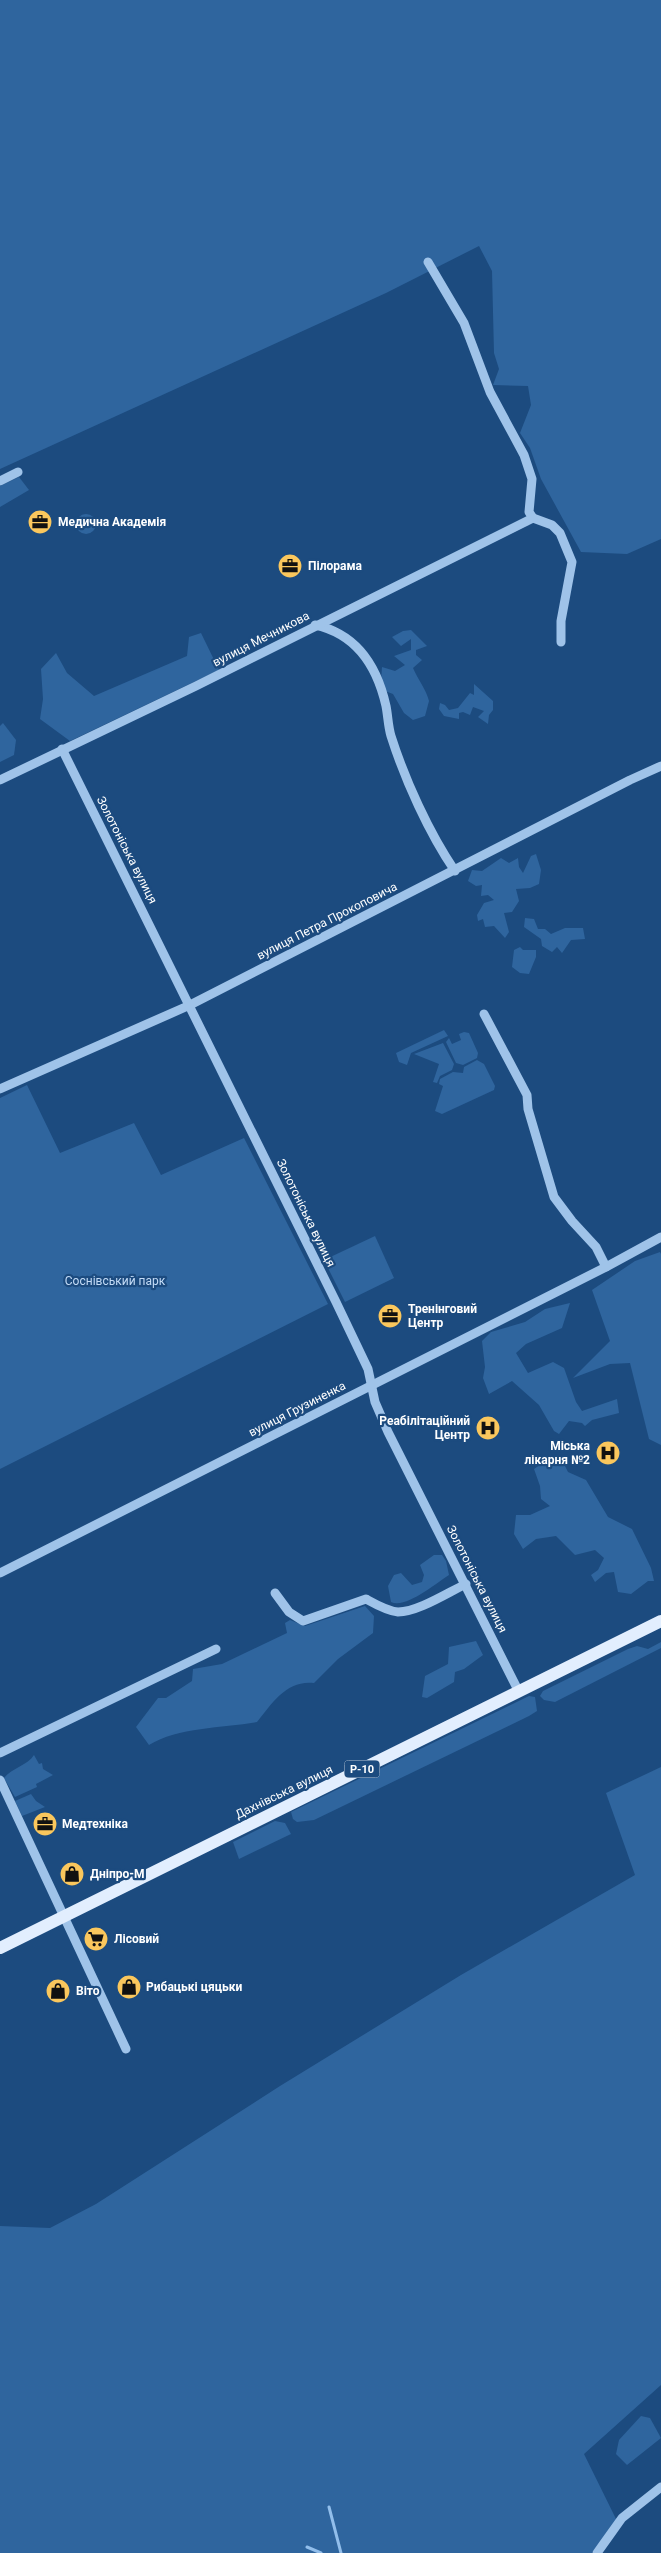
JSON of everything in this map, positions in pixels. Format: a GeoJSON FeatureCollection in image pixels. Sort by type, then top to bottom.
{"type":"FeatureCollection","features":[{"type":"Feature","properties":{"kind":"main road","name":"Дахнівська вулиця"},"geometry":{"type":"LineString","coordinates":[[0,1948],[63,1915],[661,1622]]}},
{"type":"Feature","properties":{"kind":"street"},"geometry":{"type":"LineString","coordinates":[[428,262],[464,323],[490,392],[524,455],[532,479],[529,512],[532,518],[547,522],[560,533],[572,562],[561,621],[561,642]]}},
{"type":"Feature","properties":{"kind":"street"},"geometry":{"type":"LineString","coordinates":[[0,482],[18,472]]}},
{"type":"Feature","properties":{"kind":"street","name":"вулиця Мечникова"},"geometry":{"type":"LineString","coordinates":[[0,780],[196,686],[532,518]]}},
{"type":"Feature","properties":{"kind":"street"},"geometry":{"type":"LineString","coordinates":[[315,625],[330,628],[351,640],[368,660],[384,698],[391,735],[431,835],[454,871]]}},
{"type":"Feature","properties":{"kind":"street","name":"Золотоніська вулиця"},"geometry":{"type":"LineString","coordinates":[[62,749],[364,1360],[375,1402],[388,1432],[519,1692]]}},
{"type":"Feature","properties":{"kind":"street","name":"вулиця Петра Прокоповича"},"geometry":{"type":"LineString","coordinates":[[0,1089],[190,1005],[630,780],[661,766]]}},
{"type":"Feature","properties":{"kind":"street"},"geometry":{"type":"LineString","coordinates":[[484,1014],[527,1095],[528,1109],[554,1197],[572,1221],[596,1247],[606,1267]]}},
{"type":"Feature","properties":{"kind":"street","name":"вулиця Грузиненка"},"geometry":{"type":"LineString","coordinates":[[0,1573],[606,1267],[661,1236]]}},
{"type":"Feature","properties":{"kind":"street"},"geometry":{"type":"LineString","coordinates":[[275,1592],[288,1612],[303,1621],[366,1599],[380,1607],[397,1612],[412,1610],[466,1584]]}},
{"type":"Feature","properties":{"kind":"street"},"geometry":{"type":"LineString","coordinates":[[0,1752],[216,1649]]}},
{"type":"Feature","properties":{"kind":"street"},"geometry":{"type":"LineString","coordinates":[[0,1780],[56,1895],[63,1915],[126,2049]]}},
{"type":"Feature","properties":{"kind":"street"},"geometry":{"type":"LineString","coordinates":[[597,2553],[622,2518],[661,2487]]}},
{"type":"Feature","properties":{"kind":"green space"},"geometry":{"type":"Polygon","coordinates":[[[0,0],[661,0],[661,539],[627,554],[581,552],[541,479],[530,448],[520,433],[531,405],[528,386],[493,385],[499,369],[494,353],[492,271],[479,246],[386,293],[0,469],[0,0]]]}},
{"type":"Feature","properties":{"kind":"green space"},"geometry":{"type":"Polygon","coordinates":[[[19,477],[29,490],[0,507],[0,486],[19,477]]]}},
{"type":"Feature","properties":{"kind":"green space"},"geometry":{"type":"Polygon","coordinates":[[[86,514],[93,517],[96,524],[93,531],[86,534],[79,531],[76,524],[79,517],[86,514]]]}},
{"type":"Feature","properties":{"kind":"green space"},"geometry":{"type":"Polygon","coordinates":[[[411,630],[427,646],[416,650],[416,655],[422,660],[413,668],[429,701],[425,716],[413,720],[404,713],[393,694],[385,691],[381,681],[382,667],[395,671],[405,665],[394,656],[411,650],[411,639],[401,646],[392,637],[403,631],[411,630]]]}},
{"type":"Feature","properties":{"kind":"green space"},"geometry":{"type":"Polygon","coordinates":[[[201,633],[219,670],[70,741],[40,719],[43,699],[41,669],[56,653],[67,673],[94,696],[187,656],[189,637],[201,633]]]}},
{"type":"Feature","properties":{"kind":"green space"},"geometry":{"type":"Polygon","coordinates":[[[474,684],[493,701],[493,710],[489,715],[488,724],[478,717],[484,711],[473,707],[470,715],[463,712],[459,713],[459,719],[444,716],[439,709],[440,703],[449,710],[458,708],[470,693],[474,695],[474,684]]]}},
{"type":"Feature","properties":{"kind":"green space"},"geometry":{"type":"Polygon","coordinates":[[[3,723],[16,740],[14,755],[0,762],[0,726],[3,723]]]}},
{"type":"Feature","properties":{"kind":"green space"},"geometry":{"type":"Polygon","coordinates":[[[536,854],[541,870],[539,884],[530,888],[516,889],[519,901],[512,912],[504,913],[509,932],[505,938],[494,926],[485,927],[483,919],[478,921],[477,915],[484,903],[494,900],[488,895],[481,896],[482,885],[476,886],[468,881],[472,870],[482,871],[501,858],[509,863],[518,858],[519,867],[523,873],[531,856],[536,854]]]}},
{"type":"Feature","properties":{"kind":"green space"},"geometry":{"type":"Polygon","coordinates":[[[525,918],[534,919],[538,929],[545,929],[551,934],[565,928],[583,928],[585,939],[571,940],[562,953],[557,947],[552,952],[542,946],[541,939],[524,927],[525,918]]]}},
{"type":"Feature","properties":{"kind":"green space"},"geometry":{"type":"Polygon","coordinates":[[[520,947],[523,950],[536,950],[536,957],[529,974],[520,973],[512,967],[514,950],[520,947]]]}},
{"type":"Feature","properties":{"kind":"green space"},"geometry":{"type":"Polygon","coordinates":[[[444,1030],[448,1036],[411,1053],[407,1065],[399,1062],[396,1053],[444,1030]]]}},
{"type":"Feature","properties":{"kind":"green space"},"geometry":{"type":"Polygon","coordinates":[[[469,1033],[478,1053],[477,1058],[463,1065],[456,1063],[446,1042],[449,1038],[452,1044],[461,1040],[459,1034],[469,1033]]]}},
{"type":"Feature","properties":{"kind":"green space"},"geometry":{"type":"Polygon","coordinates":[[[443,1043],[454,1064],[452,1070],[440,1076],[437,1083],[433,1082],[439,1064],[414,1054],[443,1043]]]}},
{"type":"Feature","properties":{"kind":"green space"},"geometry":{"type":"Polygon","coordinates":[[[477,1060],[484,1064],[495,1086],[494,1090],[442,1114],[435,1111],[443,1086],[439,1084],[440,1079],[453,1072],[463,1073],[464,1067],[477,1060]]]}},
{"type":"Feature","properties":{"kind":"green space","name":"Соснівський парк"},"geometry":{"type":"Polygon","coordinates":[[[27,1085],[60,1153],[134,1123],[161,1175],[244,1138],[328,1304],[0,1469],[0,1098],[27,1085]]]}},
{"type":"Feature","properties":{"kind":"green space"},"geometry":{"type":"Polygon","coordinates":[[[375,1236],[394,1278],[345,1302],[324,1260],[375,1236]]]}},
{"type":"Feature","properties":{"kind":"green space"},"geometry":{"type":"Polygon","coordinates":[[[660,1252],[661,1445],[649,1439],[630,1363],[610,1364],[573,1378],[610,1341],[592,1290],[635,1261],[660,1252]]]}},
{"type":"Feature","properties":{"kind":"green space"},"geometry":{"type":"Polygon","coordinates":[[[570,1303],[562,1328],[526,1344],[516,1353],[528,1373],[553,1362],[564,1368],[576,1402],[582,1411],[617,1399],[619,1413],[592,1420],[585,1426],[582,1423],[569,1421],[559,1434],[554,1431],[539,1405],[512,1381],[489,1394],[483,1378],[485,1367],[482,1341],[491,1332],[525,1322],[545,1309],[570,1303]]]}},
{"type":"Feature","properties":{"kind":"green space"},"geometry":{"type":"Polygon","coordinates":[[[550,1458],[562,1460],[568,1472],[586,1480],[608,1517],[632,1529],[651,1568],[654,1581],[648,1581],[631,1594],[618,1592],[614,1572],[606,1573],[595,1582],[591,1575],[598,1570],[604,1558],[595,1550],[575,1555],[556,1536],[536,1539],[523,1549],[514,1534],[516,1515],[530,1515],[550,1506],[541,1499],[540,1486],[534,1469],[550,1458]]]}},
{"type":"Feature","properties":{"kind":"green space"},"geometry":{"type":"Polygon","coordinates":[[[434,1555],[442,1555],[446,1561],[449,1575],[413,1599],[405,1602],[391,1602],[388,1586],[394,1575],[401,1573],[412,1585],[422,1582],[424,1575],[420,1565],[434,1555]]]}},
{"type":"Feature","properties":{"kind":"green space"},"geometry":{"type":"Polygon","coordinates":[[[365,1606],[374,1616],[373,1633],[338,1659],[314,1683],[296,1685],[281,1694],[257,1722],[187,1731],[149,1745],[136,1727],[158,1698],[166,1698],[192,1681],[193,1669],[222,1664],[287,1633],[285,1623],[290,1620],[305,1626],[365,1606]]]}},
{"type":"Feature","properties":{"kind":"green space"},"geometry":{"type":"Polygon","coordinates":[[[476,1641],[483,1655],[464,1669],[455,1672],[454,1682],[427,1698],[422,1697],[425,1676],[448,1664],[449,1647],[476,1641]]]}},
{"type":"Feature","properties":{"kind":"green space"},"geometry":{"type":"Polygon","coordinates":[[[661,1642],[661,1648],[555,1702],[544,1700],[540,1696],[543,1691],[628,1649],[637,1646],[648,1649],[661,1642]]]}},
{"type":"Feature","properties":{"kind":"green space"},"geometry":{"type":"Polygon","coordinates":[[[529,1696],[535,1697],[537,1711],[529,1716],[314,1820],[297,1822],[293,1819],[291,1812],[529,1696]]]}},
{"type":"Feature","properties":{"kind":"green space"},"geometry":{"type":"Polygon","coordinates":[[[34,1755],[39,1764],[42,1763],[43,1769],[53,1775],[36,1784],[37,1787],[15,1797],[4,1778],[34,1755]]]}},
{"type":"Feature","properties":{"kind":"green space"},"geometry":{"type":"Polygon","coordinates":[[[661,1767],[661,2385],[584,2454],[617,2521],[592,2553],[0,2553],[0,2226],[50,2228],[96,2204],[280,2086],[461,1975],[635,1875],[606,1793],[661,1767]]]}},
{"type":"Feature","properties":{"kind":"green space"},"geometry":{"type":"Polygon","coordinates":[[[31,1794],[36,1801],[45,1807],[22,1816],[15,1801],[31,1794]]]}},
{"type":"Feature","properties":{"kind":"green space"},"geometry":{"type":"Polygon","coordinates":[[[275,1821],[285,1823],[291,1834],[239,1859],[233,1842],[275,1821]]]}},
{"type":"Feature","properties":{"kind":"green space"},"geometry":{"type":"Polygon","coordinates":[[[641,2416],[650,2418],[661,2438],[627,2465],[616,2454],[619,2440],[641,2416]]]}},
{"type":"Feature","properties":{"kind":"waterway"},"geometry":{"type":"LineString","coordinates":[[329,2507],[341,2553]]}},
{"type":"Feature","properties":{"kind":"waterway"},"geometry":{"type":"LineString","coordinates":[[307,2547],[321,2553]]}},
{"type":"Feature","properties":{"kind":"place","name":"Медична Академія"},"geometry":{"type":"Point","coordinates":[40,522]}},
{"type":"Feature","properties":{"kind":"place","name":"Пілорама"},"geometry":{"type":"Point","coordinates":[290,566]}},
{"type":"Feature","properties":{"kind":"place","name":"Тренінговий Центр"},"geometry":{"type":"Point","coordinates":[390,1316]}},
{"type":"Feature","properties":{"kind":"place","name":"Реабілітаційний Центр"},"geometry":{"type":"Point","coordinates":[488,1428]}},
{"type":"Feature","properties":{"kind":"place","name":"Міська лікарня №2"},"geometry":{"type":"Point","coordinates":[608,1453]}},
{"type":"Feature","properties":{"kind":"place","name":"Медтехніка"},"geometry":{"type":"Point","coordinates":[45,1824]}},
{"type":"Feature","properties":{"kind":"place","name":"Дніпро-М"},"geometry":{"type":"Point","coordinates":[72,1874]}},
{"type":"Feature","properties":{"kind":"place","name":"Лісовий"},"geometry":{"type":"Point","coordinates":[96,1939]}},
{"type":"Feature","properties":{"kind":"place","name":"Рибацькі цяцьки"},"geometry":{"type":"Point","coordinates":[129,1987]}},
{"type":"Feature","properties":{"kind":"place","name":"Віто"},"geometry":{"type":"Point","coordinates":[58,1991]}}]}
